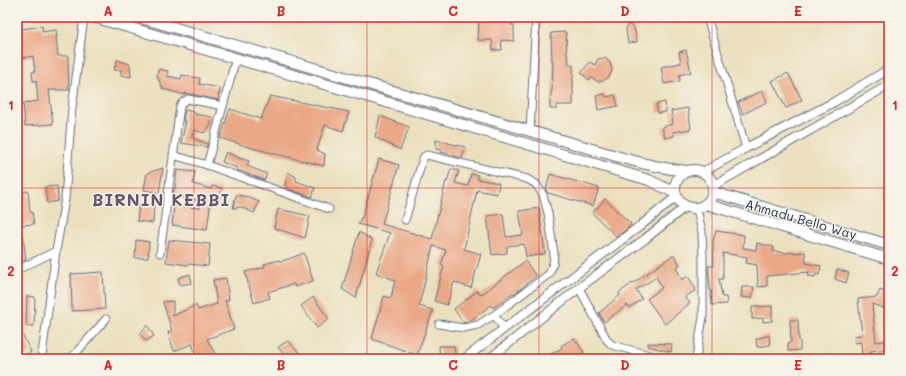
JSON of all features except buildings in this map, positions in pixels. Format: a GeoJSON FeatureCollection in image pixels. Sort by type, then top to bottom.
{"type":"FeatureCollection","features":[{"type":"Feature","properties":{"kind":"main road"},"geometry":{"type":"LineString","coordinates":[[93,17],[649,180],[675,195]]}},
{"type":"Feature","properties":{"kind":"main road"},"geometry":{"type":"LineString","coordinates":[[138,17],[647,165],[673,170],[698,170],[704,172],[711,181],[713,189],[712,196],[701,206],[691,209],[680,203],[675,195],[674,188],[678,177],[687,171]]}},
{"type":"Feature","properties":{"kind":"main road"},"geometry":{"type":"LineString","coordinates":[[713,189],[889,245]]}},
{"type":"Feature","properties":{"kind":"main road","name":"Ahmadu Bello Way"},"geometry":{"type":"LineString","coordinates":[[701,206],[889,259]]}},
{"type":"Feature","properties":{"kind":"street"},"geometry":{"type":"LineString","coordinates":[[42,358],[56,251],[65,199],[72,108],[84,17]]}},
{"type":"Feature","properties":{"kind":"street"},"geometry":{"type":"LineString","coordinates":[[530,132],[536,17]]}},
{"type":"Feature","properties":{"kind":"street"},"geometry":{"type":"LineString","coordinates":[[707,17],[746,148]]}},
{"type":"Feature","properties":{"kind":"street"},"geometry":{"type":"LineString","coordinates":[[207,165],[236,58]]}},
{"type":"Feature","properties":{"kind":"street"},"geometry":{"type":"LineString","coordinates":[[704,172],[746,148],[834,102],[889,68]]}},
{"type":"Feature","properties":{"kind":"street"},"geometry":{"type":"LineString","coordinates":[[713,189],[889,85]]}},
{"type":"Feature","properties":{"kind":"street"},"geometry":{"type":"LineString","coordinates":[[852,91],[859,102]]}},
{"type":"Feature","properties":{"kind":"street"},"geometry":{"type":"LineString","coordinates":[[160,253],[180,106],[182,102],[188,99],[223,106]]}},
{"type":"Feature","properties":{"kind":"street"},"geometry":{"type":"LineString","coordinates":[[405,220],[424,158],[427,155],[527,179],[536,184],[543,195],[548,213],[554,254],[553,264],[549,274],[494,315],[478,325],[463,328],[439,324]]}},
{"type":"Feature","properties":{"kind":"street"},"geometry":{"type":"LineString","coordinates":[[173,156],[207,165],[329,209]]}},
{"type":"Feature","properties":{"kind":"street"},"geometry":{"type":"LineString","coordinates":[[464,359],[640,226],[675,195]]}},
{"type":"Feature","properties":{"kind":"street"},"geometry":{"type":"LineString","coordinates":[[696,359],[703,317],[701,206]]}},
{"type":"Feature","properties":{"kind":"street"},"geometry":{"type":"LineString","coordinates":[[489,359],[685,207]]}},
{"type":"Feature","properties":{"kind":"street"},"geometry":{"type":"LineString","coordinates":[[17,270],[56,251]]}},
{"type":"Feature","properties":{"kind":"street"},"geometry":{"type":"LineString","coordinates":[[579,288],[607,340],[612,345],[664,359]]}},
{"type":"Feature","properties":{"kind":"street"},"geometry":{"type":"LineString","coordinates":[[494,315],[513,341]]}},
{"type":"Feature","properties":{"kind":"street"},"geometry":{"type":"LineString","coordinates":[[67,359],[74,355],[106,319]]}},
{"type":"Feature","properties":{"kind":"district","name":"BIRNIN KEBBI"},"geometry":{"type":"Point","coordinates":[161,200]}}]}
